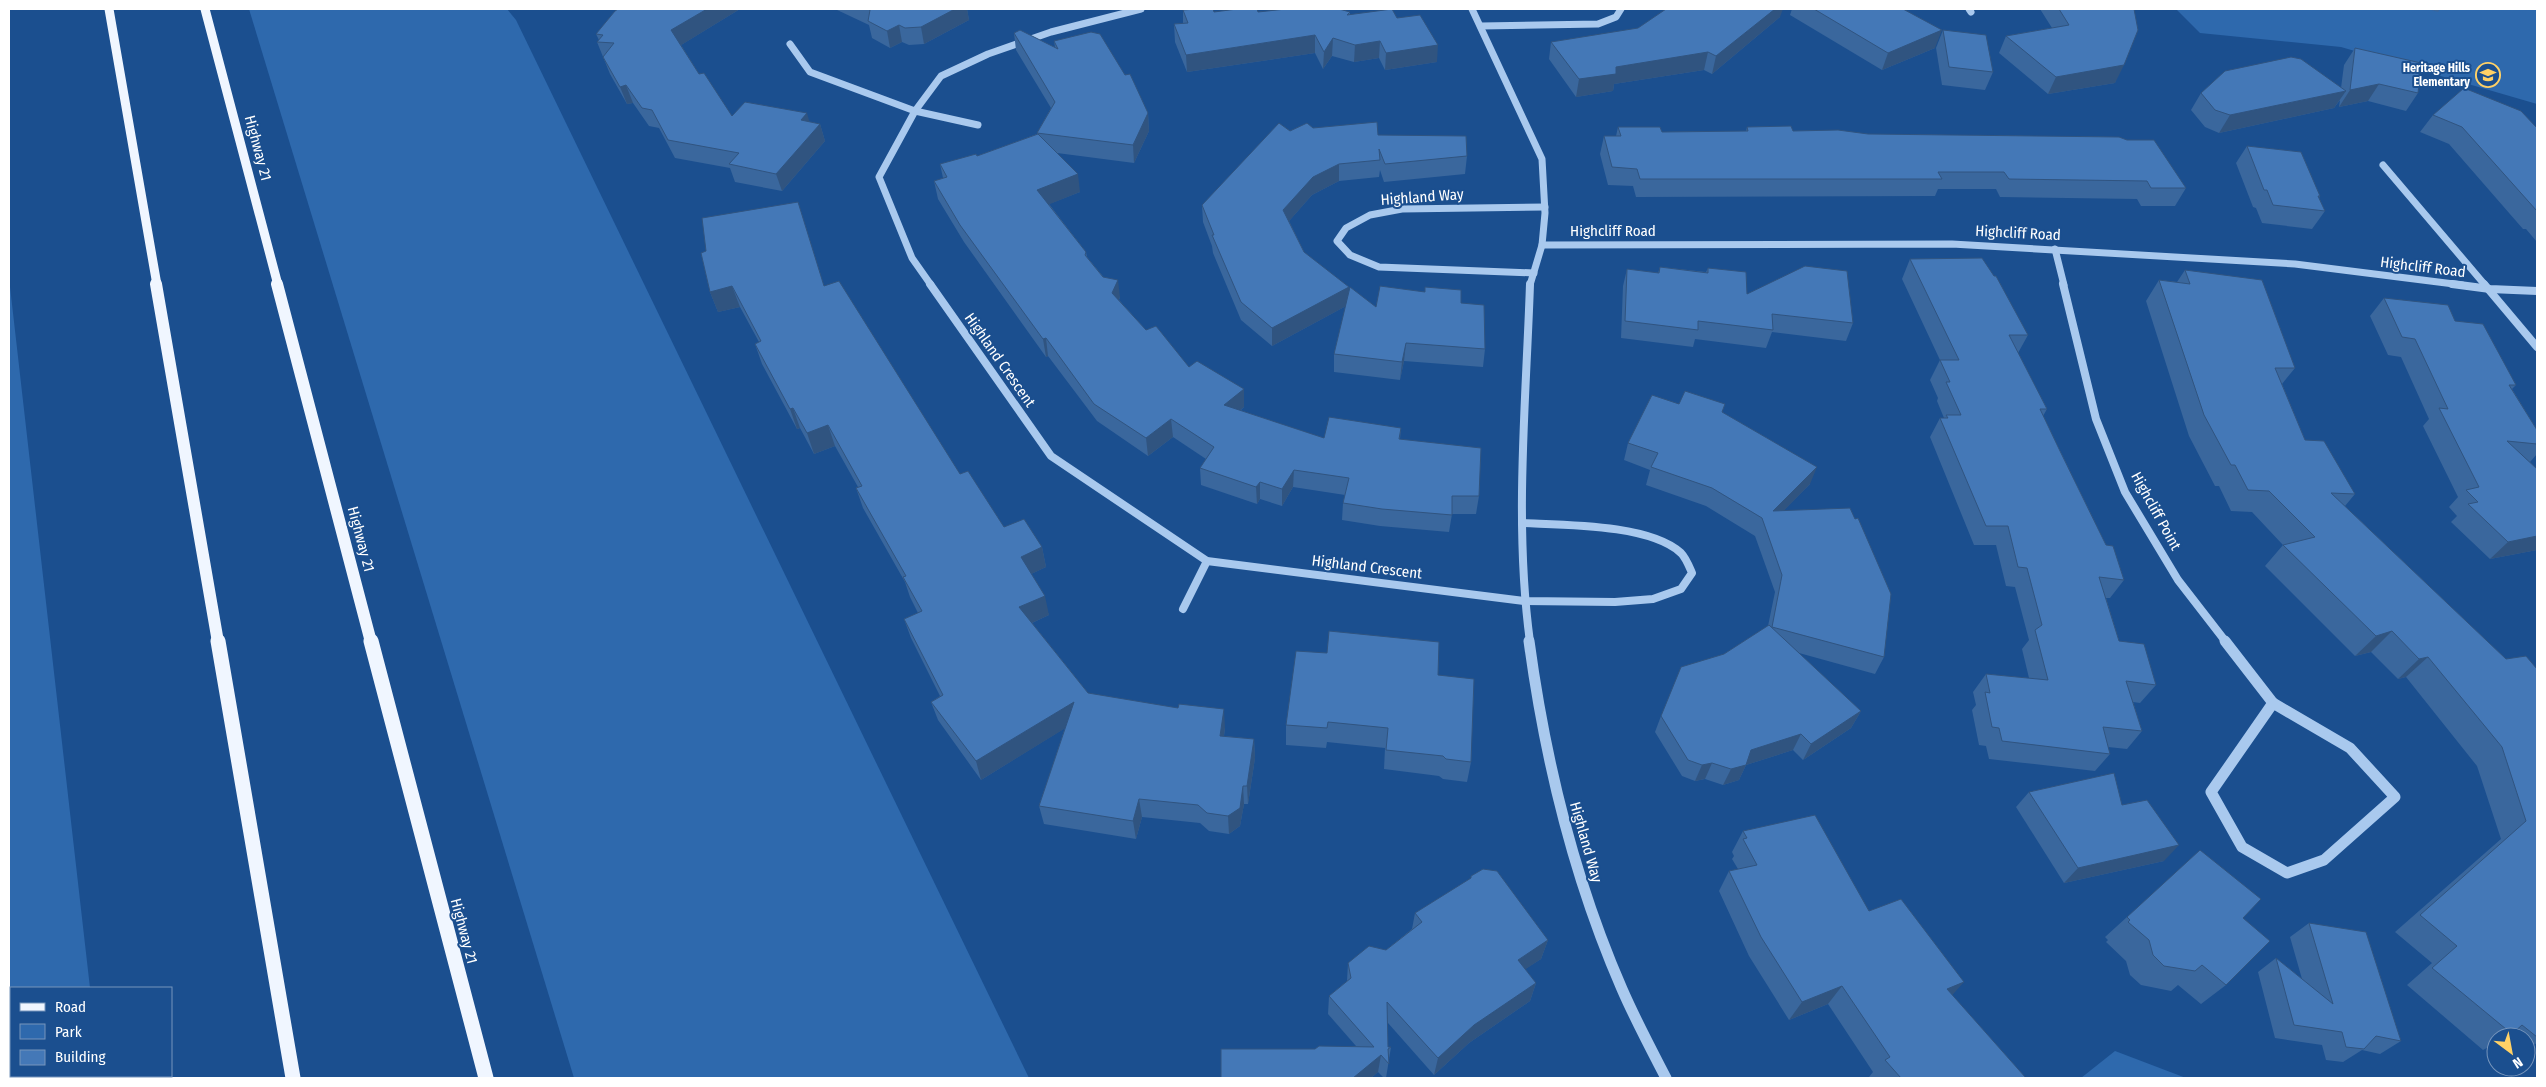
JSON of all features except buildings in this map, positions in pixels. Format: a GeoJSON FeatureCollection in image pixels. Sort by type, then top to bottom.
{"type":"FeatureCollection","features":[{"type":"Feature","properties":{"kind":"main road"},"geometry":{"type":"LineString","coordinates":[[109,9],[293,1078]]}},
{"type":"Feature","properties":{"kind":"main road","name":"Highway 21"},"geometry":{"type":"LineString","coordinates":[[205,9],[486,1078]]}},
{"type":"Feature","properties":{"kind":"street","name":"Highland Crescent"},"geometry":{"type":"LineString","coordinates":[[1141,9],[1051,32],[988,54],[941,76],[915,111],[879,177],[912,258],[1051,456],[1207,561],[1524,601]]}},
{"type":"Feature","properties":{"kind":"street","name":"Highland Way"},"geometry":{"type":"LineString","coordinates":[[1472,9],[1542,159],[1545,207],[1542,245],[1530,284],[1522,523],[1524,601],[1538,704],[1558,793],[1586,893],[1622,989],[1666,1078]]}},
{"type":"Feature","properties":{"kind":"street"},"geometry":{"type":"LineString","coordinates":[[1481,26],[1598,24],[1616,17],[1620,9]]}},
{"type":"Feature","properties":{"kind":"street"},"geometry":{"type":"LineString","coordinates":[[790,44],[810,72],[915,111],[978,126]]}},
{"type":"Feature","properties":{"kind":"street","name":"Highcliff Road"},"geometry":{"type":"LineString","coordinates":[[2383,164],[2490,289]]}},
{"type":"Feature","properties":{"kind":"street","name":"Highland Way"},"geometry":{"type":"LineString","coordinates":[[1534,272],[1379,267],[1350,255],[1337,241],[1346,228],[1370,215],[1402,209],[1545,207]]}},
{"type":"Feature","properties":{"kind":"street","name":"Highcliff Road"},"geometry":{"type":"LineString","coordinates":[[1542,245],[1952,244],[2295,264],[2490,289],[2537,291]]}},
{"type":"Feature","properties":{"kind":"street","name":"Highcliff Point"},"geometry":{"type":"LineString","coordinates":[[2055,249],[2096,419],[2125,492],[2178,580],[2273,703],[2350,748],[2395,797],[2324,860],[2287,872],[2242,846],[2211,792],[2273,703]]}},
{"type":"Feature","properties":{"kind":"street"},"geometry":{"type":"LineString","coordinates":[[2490,289],[2537,347]]}},
{"type":"Feature","properties":{"kind":"street"},"geometry":{"type":"LineString","coordinates":[[1522,523],[1610,530],[1652,537],[1680,552],[1692,573],[1681,589],[1653,599],[1615,602],[1524,601]]}},
{"type":"Feature","properties":{"kind":"street"},"geometry":{"type":"LineString","coordinates":[[1183,609],[1207,561]]}},
{"type":"Feature","properties":{"kind":"green space"},"geometry":{"type":"Polygon","coordinates":[[[249,9],[507,9],[516,20],[1029,1078],[574,1078],[249,9]]]}},
{"type":"Feature","properties":{"kind":"green space","name":"Heritage Hills Elementary"},"geometry":{"type":"Polygon","coordinates":[[[2176,9],[2537,9],[2537,104],[2341,47],[2200,33],[2176,9]]]}},
{"type":"Feature","properties":{"kind":"green space"},"geometry":{"type":"Polygon","coordinates":[[[9,278],[90,987],[10,987],[10,1077],[101,1078],[9,1078],[9,278]]]}},
{"type":"Feature","properties":{"kind":"green space"},"geometry":{"type":"Polygon","coordinates":[[[2115,1051],[2186,1078],[2081,1078],[2115,1051]]]}},
{"type":"Feature","properties":{"kind":"place","name":"Heritage Hills Elementary"},"geometry":{"type":"Point","coordinates":[2488,75]}}]}
